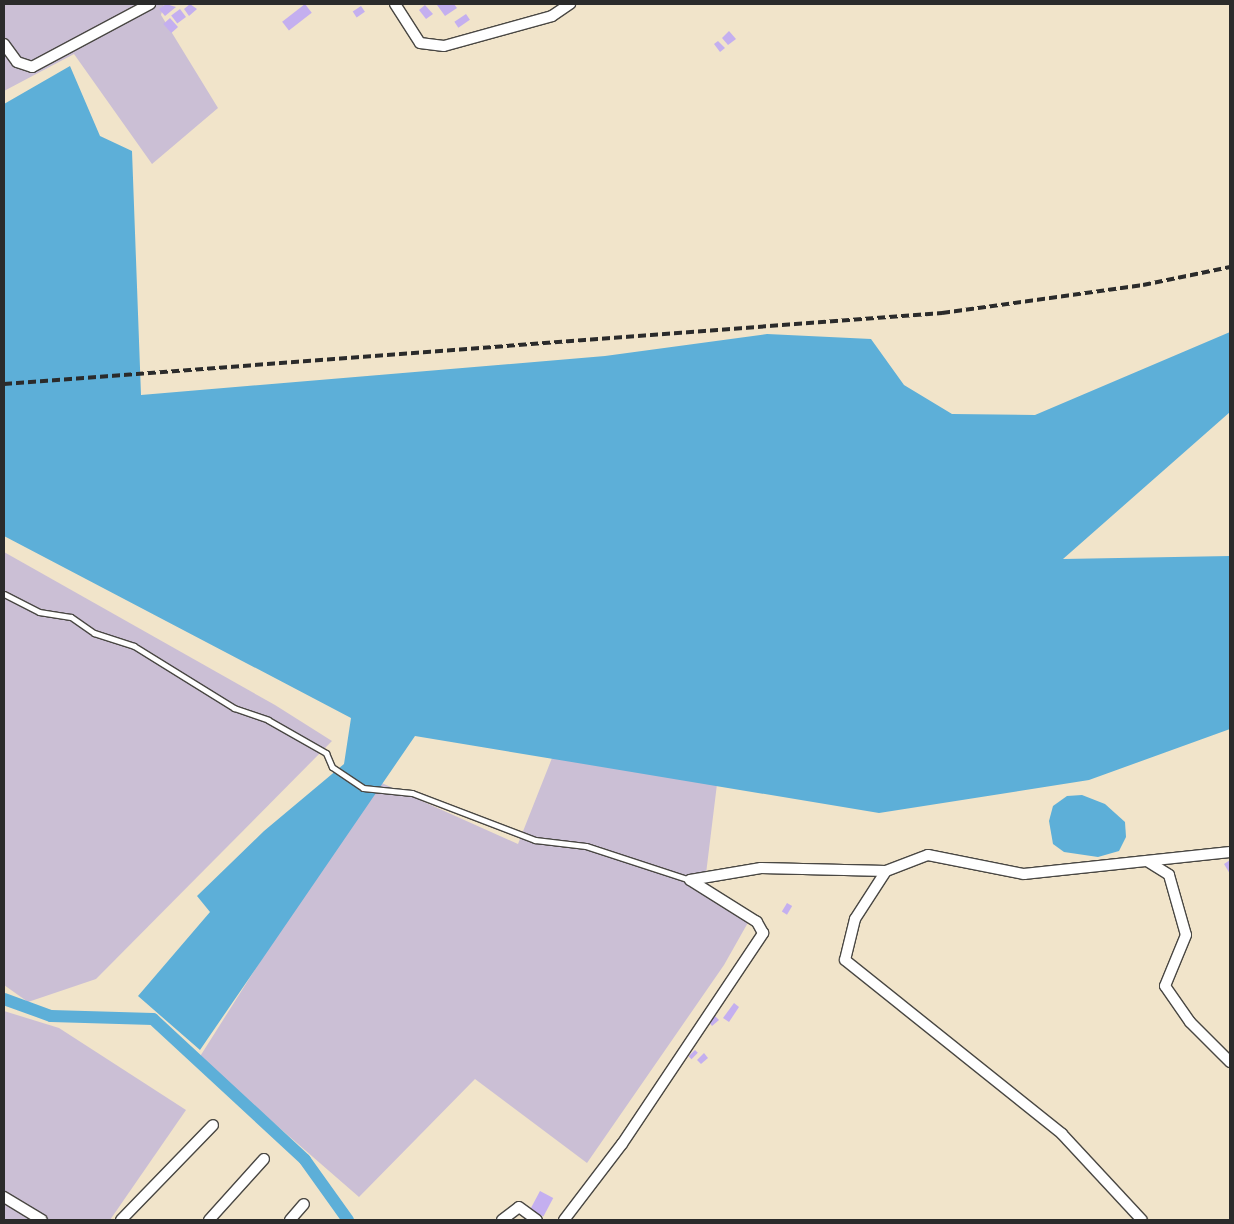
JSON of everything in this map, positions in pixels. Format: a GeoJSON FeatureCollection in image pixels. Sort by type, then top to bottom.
{"type":"FeatureCollection","features":[{"type":"Feature","properties":{"kind":"street"},"geometry":{"type":"LineString","coordinates":[[4,44],[17,62],[32,67],[150,4]]}},
{"type":"Feature","properties":{"kind":"street"},"geometry":{"type":"LineString","coordinates":[[395,4],[420,43],[444,46],[511,24],[552,16],[570,4]]}},
{"type":"Feature","properties":{"kind":"street"},"geometry":{"type":"LineString","coordinates":[[690,880],[761,868],[886,871],[928,855],[1024,874],[1230,852]]}},
{"type":"Feature","properties":{"kind":"street"},"geometry":{"type":"LineString","coordinates":[[1147,861],[1169,875],[1186,935],[1165,986],[1190,1022],[1230,1062]]}},
{"type":"Feature","properties":{"kind":"street"},"geometry":{"type":"LineString","coordinates":[[886,871],[856,919],[845,960],[1062,1134],[1142,1220]]}},
{"type":"Feature","properties":{"kind":"street"},"geometry":{"type":"LineString","coordinates":[[564,1220],[622,1144],[763,933],[757,922],[690,880]]}},
{"type":"Feature","properties":{"kind":"street"},"geometry":{"type":"LineString","coordinates":[[121,1220],[213,1125]]}},
{"type":"Feature","properties":{"kind":"street"},"geometry":{"type":"LineString","coordinates":[[209,1220],[264,1159]]}},
{"type":"Feature","properties":{"kind":"street"},"geometry":{"type":"LineString","coordinates":[[4,1197],[42,1220]]}},
{"type":"Feature","properties":{"kind":"street"},"geometry":{"type":"LineString","coordinates":[[290,1220],[304,1204]]}},
{"type":"Feature","properties":{"kind":"street"},"geometry":{"type":"LineString","coordinates":[[502,1220],[519,1207],[537,1220]]}},
{"type":"Feature","properties":{"kind":"lane"},"geometry":{"type":"LineString","coordinates":[[4,594],[39,612],[71,617],[94,633],[134,646],[234,708],[268,720],[326,753],[332,766],[363,788],[412,793],[535,840],[586,846],[690,880]]}},
{"type":"Feature","properties":{"kind":"shaded area"},"geometry":{"type":"Polygon","coordinates":[[[4,4],[164,4],[161,15],[218,108],[152,164],[74,54],[4,91],[4,4]]]}},
{"type":"Feature","properties":{"kind":"shaded area"},"geometry":{"type":"Polygon","coordinates":[[[4,552],[275,705],[332,741],[96,979],[28,1002],[4,985],[4,552]]]}},
{"type":"Feature","properties":{"kind":"shaded area"},"geometry":{"type":"Polygon","coordinates":[[[552,758],[717,784],[705,882],[750,919],[724,965],[587,1163],[475,1079],[359,1197],[199,1058],[375,780],[518,844],[552,758]]]}},
{"type":"Feature","properties":{"kind":"shaded area"},"geometry":{"type":"Polygon","coordinates":[[[4,1011],[59,1028],[186,1110],[110,1220],[4,1220],[4,1011]]]}},
{"type":"Feature","properties":{"kind":"water"},"geometry":{"type":"Polygon","coordinates":[[[70,66],[100,136],[132,151],[141,395],[605,356],[767,334],[871,339],[904,385],[952,414],[1035,415],[1230,332],[1230,412],[1063,559],[1230,556],[1230,729],[1089,780],[879,813],[415,736],[200,1050],[138,996],[210,912],[197,896],[264,831],[344,764],[351,718],[4,536],[4,104],[70,66]]]}},
{"type":"Feature","properties":{"kind":"water"},"geometry":{"type":"Polygon","coordinates":[[[1082,795],[1105,804],[1125,822],[1126,837],[1119,851],[1098,857],[1064,852],[1053,844],[1049,821],[1053,806],[1067,796],[1082,795]]]}},
{"type":"Feature","properties":{"kind":"building"},"geometry":{"type":"Polygon","coordinates":[[[166,4],[176,7],[165,16],[159,9],[166,4]]]}},
{"type":"Feature","properties":{"kind":"building"},"geometry":{"type":"Polygon","coordinates":[[[190,4],[197,9],[189,16],[184,9],[190,4]]]}},
{"type":"Feature","properties":{"kind":"building"},"geometry":{"type":"Polygon","coordinates":[[[305,4],[312,13],[289,31],[282,22],[305,4]]]}},
{"type":"Feature","properties":{"kind":"building"},"geometry":{"type":"Polygon","coordinates":[[[454,4],[457,8],[445,16],[437,5],[454,4]]]}},
{"type":"Feature","properties":{"kind":"building"},"geometry":{"type":"Polygon","coordinates":[[[425,5],[433,14],[426,19],[419,10],[425,5]]]}},
{"type":"Feature","properties":{"kind":"building"},"geometry":{"type":"Polygon","coordinates":[[[361,6],[365,12],[357,17],[353,12],[361,6]]]}},
{"type":"Feature","properties":{"kind":"building"},"geometry":{"type":"Polygon","coordinates":[[[180,9],[186,17],[177,24],[171,16],[180,9]]]}},
{"type":"Feature","properties":{"kind":"building"},"geometry":{"type":"Polygon","coordinates":[[[466,14],[470,20],[458,28],[454,22],[466,14]]]}},
{"type":"Feature","properties":{"kind":"building"},"geometry":{"type":"Polygon","coordinates":[[[170,18],[178,27],[171,33],[163,24],[170,18]]]}},
{"type":"Feature","properties":{"kind":"building"},"geometry":{"type":"Polygon","coordinates":[[[729,31],[736,39],[728,45],[722,38],[729,31]]]}},
{"type":"Feature","properties":{"kind":"building"},"geometry":{"type":"Polygon","coordinates":[[[718,41],[725,48],[720,52],[714,44],[718,41]]]}},
{"type":"Feature","properties":{"kind":"building"},"geometry":{"type":"Polygon","coordinates":[[[1230,860],[1230,874],[1224,864],[1230,860]]]}},
{"type":"Feature","properties":{"kind":"building"},"geometry":{"type":"Polygon","coordinates":[[[787,903],[792,906],[787,915],[782,912],[787,903]]]}},
{"type":"Feature","properties":{"kind":"building"},"geometry":{"type":"Polygon","coordinates":[[[734,1003],[739,1007],[729,1022],[723,1018],[734,1003]]]}},
{"type":"Feature","properties":{"kind":"building"},"geometry":{"type":"Polygon","coordinates":[[[715,1016],[719,1020],[712,1026],[709,1022],[715,1016]]]}},
{"type":"Feature","properties":{"kind":"building"},"geometry":{"type":"Polygon","coordinates":[[[695,1050],[698,1053],[691,1059],[689,1056],[695,1050]]]}},
{"type":"Feature","properties":{"kind":"building"},"geometry":{"type":"Polygon","coordinates":[[[704,1053],[708,1058],[701,1064],[697,1060],[704,1053]]]}},
{"type":"Feature","properties":{"kind":"building"},"geometry":{"type":"Polygon","coordinates":[[[540,1191],[553,1198],[543,1217],[530,1210],[540,1191]]]}},
{"type":"Feature","properties":{"kind":"waterway"},"geometry":{"type":"LineString","coordinates":[[4,999],[51,1016],[153,1019],[305,1160],[348,1220]]}},
{"type":"Feature","properties":{"kind":"railway"},"geometry":{"type":"LineString","coordinates":[[4,384],[942,313],[1143,285],[1230,267]]}}]}
